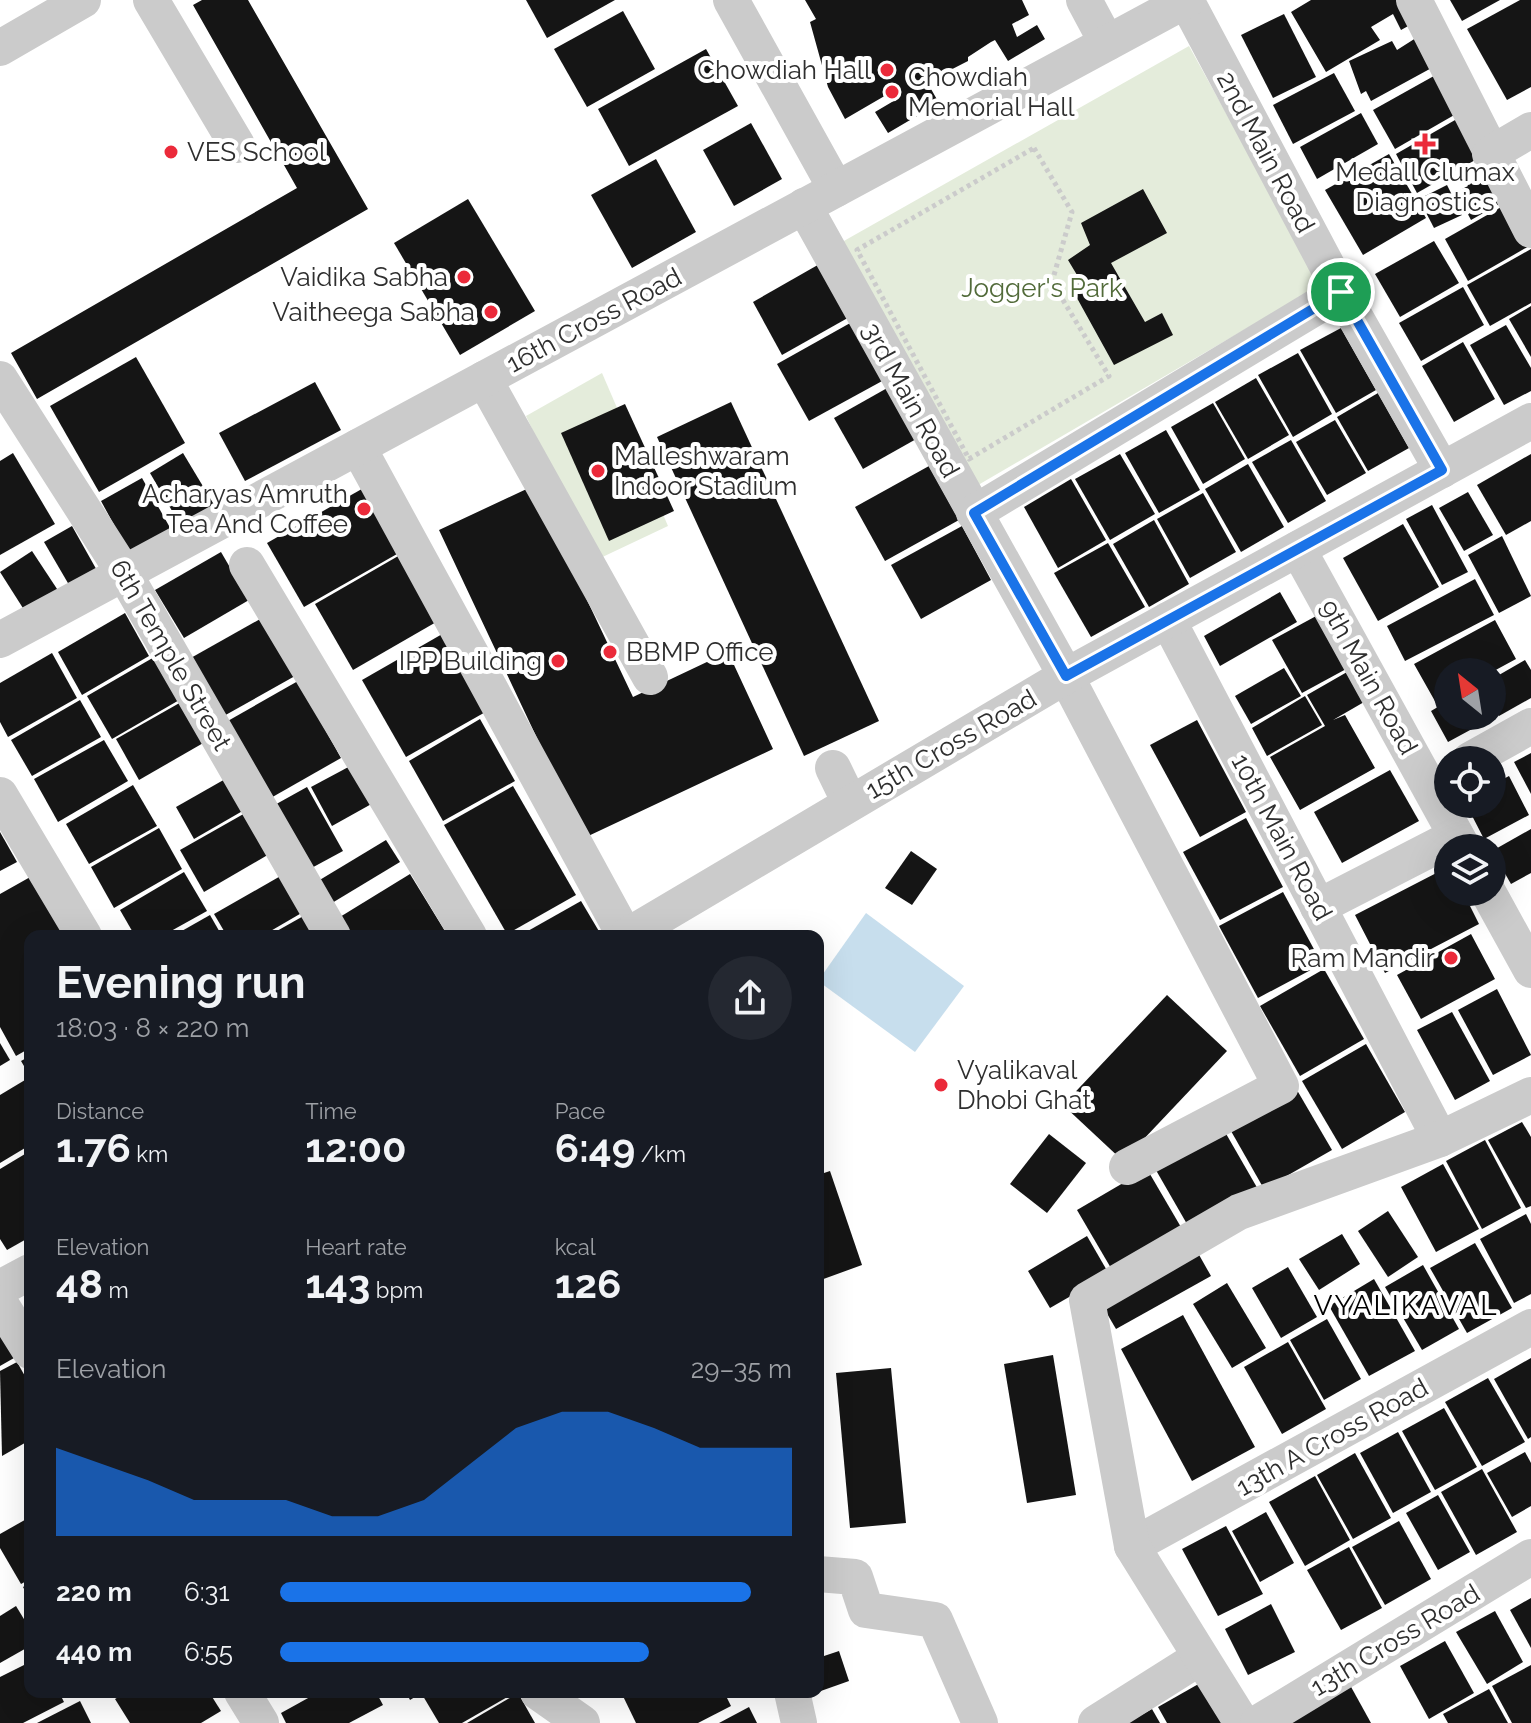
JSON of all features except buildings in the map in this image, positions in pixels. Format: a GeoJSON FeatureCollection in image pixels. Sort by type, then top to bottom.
{"type":"FeatureCollection","features":[{"type":"Feature","properties":{"kind":"street"},"geometry":{"type":"LineString","coordinates":[[0,48],[83,0]]}},
{"type":"Feature","properties":{"kind":"street"},"geometry":{"type":"LineString","coordinates":[[151,0],[237,145]]}},
{"type":"Feature","properties":{"kind":"street"},"geometry":{"type":"LineString","coordinates":[[731,0],[836,189]]}},
{"type":"Feature","properties":{"kind":"street"},"geometry":{"type":"LineString","coordinates":[[1084,0],[1107,43]]}},
{"type":"Feature","properties":{"kind":"street","name":"16th Cross Road"},"geometry":{"type":"LineString","coordinates":[[0,640],[1186,0]]}},
{"type":"Feature","properties":{"kind":"street","name":"2nd Main Road"},"geometry":{"type":"LineString","coordinates":[[1186,0],[1341,292],[1442,470]]}},
{"type":"Feature","properties":{"kind":"street"},"geometry":{"type":"LineString","coordinates":[[1414,0],[1531,230]]}},
{"type":"Feature","properties":{"kind":"street"},"geometry":{"type":"LineString","coordinates":[[1490,154],[1531,130]]}},
{"type":"Feature","properties":{"kind":"street","name":"3rd Main Road"},"geometry":{"type":"LineString","coordinates":[[804,206],[1066,676],[1281,1086],[1127,1167]]}},
{"type":"Feature","properties":{"kind":"street"},"geometry":{"type":"LineString","coordinates":[[974,513],[1341,292]]}},
{"type":"Feature","properties":{"kind":"street","name":"6th Temple Street"},"geometry":{"type":"LineString","coordinates":[[0,379],[124,573],[330,930]]}},
{"type":"Feature","properties":{"kind":"street"},"geometry":{"type":"LineString","coordinates":[[484,379],[650,677]]}},
{"type":"Feature","properties":{"kind":"street","name":"15th Cross Road"},"geometry":{"type":"LineString","coordinates":[[636,930],[1066,676],[1531,421]]}},
{"type":"Feature","properties":{"kind":"street"},"geometry":{"type":"LineString","coordinates":[[358,447],[623,930]]}},
{"type":"Feature","properties":{"kind":"street","name":"9th Main Road"},"geometry":{"type":"LineString","coordinates":[[1298,549],[1434,771]]}},
{"type":"Feature","properties":{"kind":"street"},"geometry":{"type":"LineString","coordinates":[[247,565],[465,930]]}},
{"type":"Feature","properties":{"kind":"street","name":"10th Main Road"},"geometry":{"type":"LineString","coordinates":[[1168,620],[1440,1139]]}},
{"type":"Feature","properties":{"kind":"street"},"geometry":{"type":"LineString","coordinates":[[1495,746],[1531,726]]}},
{"type":"Feature","properties":{"kind":"street"},"geometry":{"type":"LineString","coordinates":[[833,768],[850,803]]}},
{"type":"Feature","properties":{"kind":"street"},"geometry":{"type":"LineString","coordinates":[[0,795],[80,930]]}},
{"type":"Feature","properties":{"kind":"street"},"geometry":{"type":"LineString","coordinates":[[1318,907],[1434,854]]}},
{"type":"Feature","properties":{"kind":"street"},"geometry":{"type":"LineString","coordinates":[[1502,906],[1519,922],[1531,970]]}},
{"type":"Feature","properties":{"kind":"street"},"geometry":{"type":"LineString","coordinates":[[1242,1723],[1132,1546],[1087,1300],[1239,1212],[1440,1139],[1531,1095]]}},
{"type":"Feature","properties":{"kind":"street"},"geometry":{"type":"LineString","coordinates":[[0,1288],[24,1275]]}},
{"type":"Feature","properties":{"kind":"street"},"geometry":{"type":"LineString","coordinates":[[0,1303],[24,1341]]}},
{"type":"Feature","properties":{"kind":"street","name":"13th A Cross Road"},"geometry":{"type":"LineString","coordinates":[[1132,1546],[1531,1327]]}},
{"type":"Feature","properties":{"kind":"street","name":"13th Cross Road"},"geometry":{"type":"LineString","coordinates":[[1258,1723],[1531,1557]]}},
{"type":"Feature","properties":{"kind":"street"},"geometry":{"type":"LineString","coordinates":[[824,1574],[855,1577],[866,1610],[935,1620],[980,1723]]}},
{"type":"Feature","properties":{"kind":"street"},"geometry":{"type":"LineString","coordinates":[[1096,1723],[1199,1658]]}},
{"type":"Feature","properties":{"kind":"street"},"geometry":{"type":"LineString","coordinates":[[246,1698],[261,1723]]}},
{"type":"Feature","properties":{"kind":"street"},"geometry":{"type":"LineString","coordinates":[[793,1698],[799,1723]]}},
{"type":"Feature","properties":{"kind":"path"},"geometry":{"type":"LineString","coordinates":[[1034,148],[1072,212],[1052,282],[1109,376],[969,459],[857,250],[1034,148]]}},
{"type":"Feature","properties":{"kind":"green space","name":"Jogger's Park"},"geometry":{"type":"Polygon","coordinates":[[[1189,46],[1321,285],[973,488],[835,246],[1189,46]]]}},
{"type":"Feature","properties":{"kind":"green space","name":"Malleshwaram Indoor Stadium"},"geometry":{"type":"Polygon","coordinates":[[[602,373],[668,526],[594,561],[526,416],[602,373]]]}},
{"type":"Feature","properties":{"kind":"water"},"geometry":{"type":"Polygon","coordinates":[[[866,913],[964,986],[915,1052],[824,985],[824,972],[866,913]]]}},
{"type":"Feature","properties":{"kind":"place","name":"Chowdiah Hall"},"geometry":{"type":"Point","coordinates":[887,70]}},
{"type":"Feature","properties":{"kind":"place","name":"Chowdiah Memorial Hall"},"geometry":{"type":"Point","coordinates":[892,92]}},
{"type":"Feature","properties":{"kind":"place","name":"Medall Clumax Diagnostics"},"geometry":{"type":"Point","coordinates":[1425,144]}},
{"type":"Feature","properties":{"kind":"place","name":"VES School"},"geometry":{"type":"Point","coordinates":[171,152]}},
{"type":"Feature","properties":{"kind":"place","name":"Vaidika Sabha"},"geometry":{"type":"Point","coordinates":[464,277]}},
{"type":"Feature","properties":{"kind":"place","name":"Vaitheega Sabha"},"geometry":{"type":"Point","coordinates":[491,312]}},
{"type":"Feature","properties":{"kind":"place","name":"Malleshwaram Indoor Stadium"},"geometry":{"type":"Point","coordinates":[598,471]}},
{"type":"Feature","properties":{"kind":"place","name":"Acharyas Amruth Tea And Coffee"},"geometry":{"type":"Point","coordinates":[364,509]}},
{"type":"Feature","properties":{"kind":"place","name":"BBMP Office"},"geometry":{"type":"Point","coordinates":[610,652]}},
{"type":"Feature","properties":{"kind":"place","name":"IPP Building"},"geometry":{"type":"Point","coordinates":[558,661]}},
{"type":"Feature","properties":{"kind":"place","name":"Ram Mandir"},"geometry":{"type":"Point","coordinates":[1451,958]}},
{"type":"Feature","properties":{"kind":"place","name":"Vyalikaval Dhobi Ghat"},"geometry":{"type":"Point","coordinates":[941,1085]}},
{"type":"Feature","properties":{"kind":"district","name":"VYALIKAVAL"},"geometry":{"type":"Point","coordinates":[1406,1305]}},
{"type":"Feature","properties":{"kind":"route"},"geometry":{"type":"LineString","coordinates":[[1341,292],[1442,470],[1066,676],[974,513],[1341,292]]}}]}
